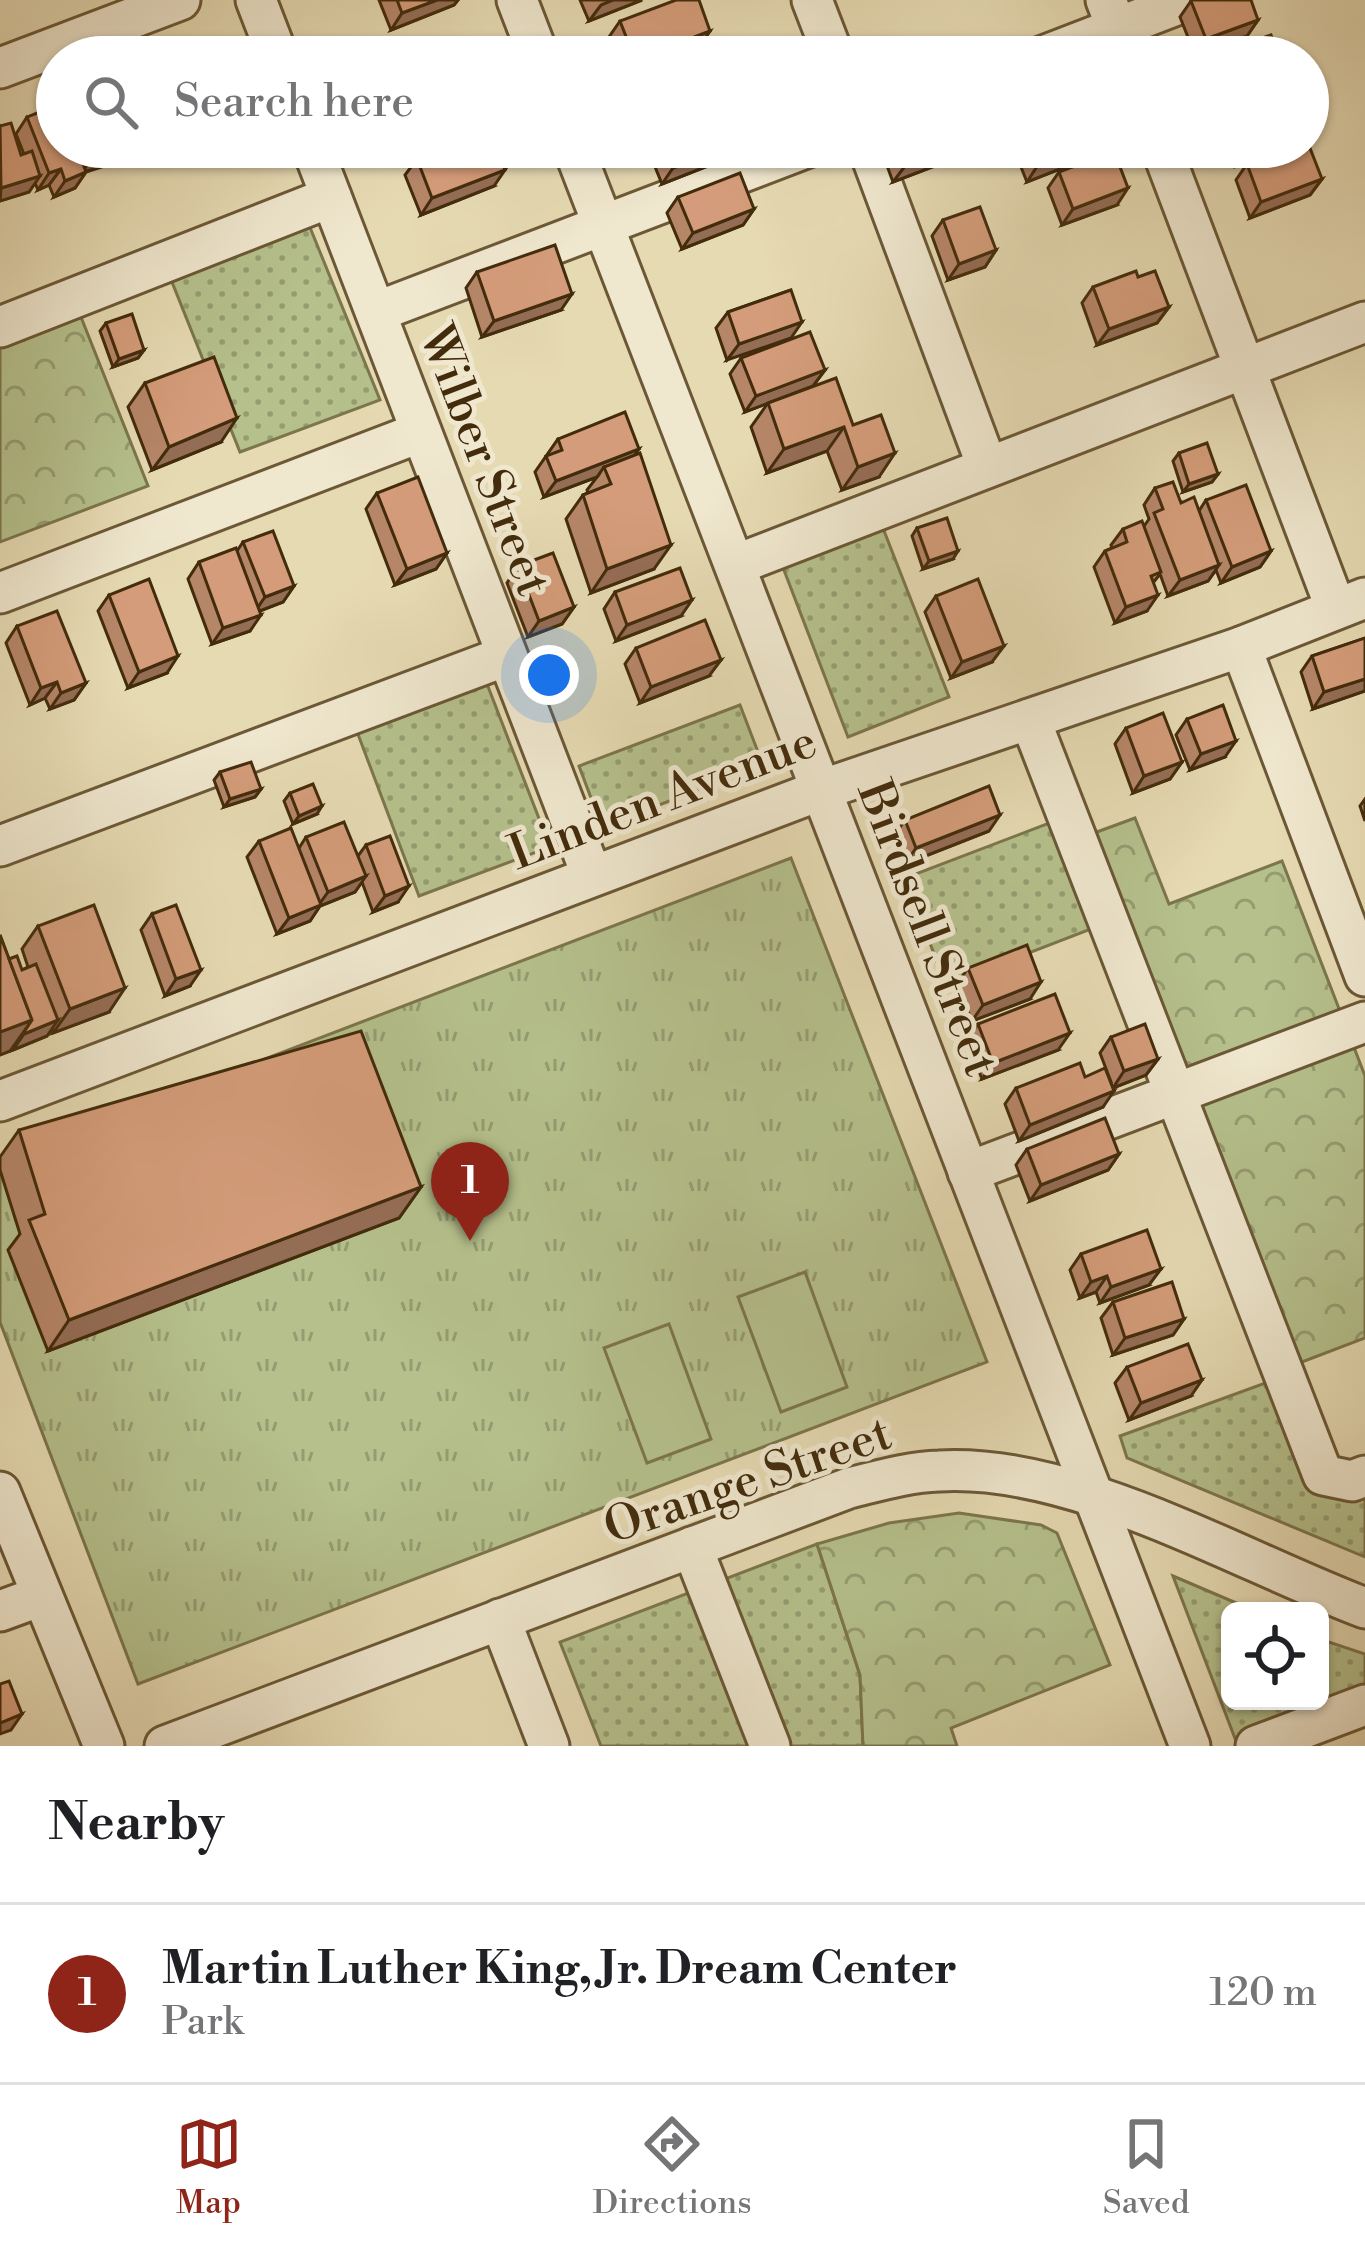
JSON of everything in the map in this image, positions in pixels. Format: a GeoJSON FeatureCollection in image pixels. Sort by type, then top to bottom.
{"type":"FeatureCollection","features":[{"type":"Feature","properties":{"kind":"street"},"geometry":{"type":"LineString","coordinates":[[85,36],[180,0]]}},
{"type":"Feature","properties":{"kind":"street"},"geometry":{"type":"LineString","coordinates":[[256,0],[270,36]]}},
{"type":"Feature","properties":{"kind":"street"},"geometry":{"type":"LineString","coordinates":[[517,0],[530,36]]}},
{"type":"Feature","properties":{"kind":"street"},"geometry":{"type":"LineString","coordinates":[[812,0],[826,36]]}},
{"type":"Feature","properties":{"kind":"street"},"geometry":{"type":"LineString","coordinates":[[1117,28],[1190,0]]}},
{"type":"Feature","properties":{"kind":"street"},"geometry":{"type":"LineString","coordinates":[[0,68],[36,54]]}},
{"type":"Feature","properties":{"kind":"street","name":"Wilber Street"},"geometry":{"type":"LineString","coordinates":[[320,168],[592,875]]}},
{"type":"Feature","properties":{"kind":"street","name":"Birdsell Street"},"geometry":{"type":"LineString","coordinates":[[581,168],[1190,1746]]}},
{"type":"Feature","properties":{"kind":"street"},"geometry":{"type":"LineString","coordinates":[[376,312],[754,168]]}},
{"type":"Feature","properties":{"kind":"street"},"geometry":{"type":"LineString","coordinates":[[876,168],[987,466]]}},
{"type":"Feature","properties":{"kind":"street"},"geometry":{"type":"LineString","coordinates":[[1169,168],[1246,370],[1350,604]]}},
{"type":"Feature","properties":{"kind":"street"},"geometry":{"type":"LineString","coordinates":[[0,327],[332,197]]}},
{"type":"Feature","properties":{"kind":"street"},"geometry":{"type":"LineString","coordinates":[[736,565],[1365,322]]}},
{"type":"Feature","properties":{"kind":"street"},"geometry":{"type":"LineString","coordinates":[[0,592],[421,432]]}},
{"type":"Feature","properties":{"kind":"street","name":"Linden Avenue"},"geometry":{"type":"LineString","coordinates":[[0,1102],[821,790],[1241,647],[1350,604]]}},
{"type":"Feature","properties":{"kind":"street"},"geometry":{"type":"LineString","coordinates":[[1241,647],[1365,976]]}},
{"type":"Feature","properties":{"kind":"street"},"geometry":{"type":"LineString","coordinates":[[0,846],[506,656]]}},
{"type":"Feature","properties":{"kind":"street"},"geometry":{"type":"LineString","coordinates":[[1030,719],[1323,1475],[1352,1481],[1365,1476]]}},
{"type":"Feature","properties":{"kind":"street"},"geometry":{"type":"LineString","coordinates":[[968,1172],[1365,1022]]}},
{"type":"Feature","properties":{"kind":"street","name":"Orange Street"},"geometry":{"type":"LineString","coordinates":[[166,1746],[849,1489],[938,1471],[1029,1477],[1091,1497],[1365,1608]]}},
{"type":"Feature","properties":{"kind":"street"},"geometry":{"type":"LineString","coordinates":[[0,1492],[104,1746]]}},
{"type":"Feature","properties":{"kind":"street"},"geometry":{"type":"LineString","coordinates":[[692,1547],[770,1746]]}},
{"type":"Feature","properties":{"kind":"street"},"geometry":{"type":"LineString","coordinates":[[0,1611],[41,1596]]}},
{"type":"Feature","properties":{"kind":"street"},"geometry":{"type":"LineString","coordinates":[[500,1619],[549,1746]]}},
{"type":"Feature","properties":{"kind":"street"},"geometry":{"type":"LineString","coordinates":[[1256,1746],[1365,1705]]}},
{"type":"Feature","properties":{"kind":"green space"},"geometry":{"type":"Polygon","coordinates":[[[307,220],[380,400],[240,452],[168,272],[307,220]]]}},
{"type":"Feature","properties":{"kind":"green space"},"geometry":{"type":"Polygon","coordinates":[[[77,307],[148,486],[0,542],[0,338],[77,307]]]}},
{"type":"Feature","properties":{"kind":"green space"},"geometry":{"type":"Polygon","coordinates":[[[879,518],[949,697],[848,737],[779,557],[879,518]]]}},
{"type":"Feature","properties":{"kind":"green space"},"geometry":{"type":"Polygon","coordinates":[[[482,671],[550,847],[419,896],[353,721],[482,671]]]}},
{"type":"Feature","properties":{"kind":"green space"},"geometry":{"type":"Polygon","coordinates":[[[740,705],[763,765],[602,827],[579,766],[740,705]]]}},
{"type":"Feature","properties":{"kind":"green space"},"geometry":{"type":"Polygon","coordinates":[[[1135,818],[1169,904],[1282,861],[1365,1076],[1365,1338],[1294,1365],[1086,836],[1135,818]]]}},
{"type":"Feature","properties":{"kind":"green space"},"geometry":{"type":"Polygon","coordinates":[[[1060,819],[1104,924],[946,985],[905,878],[1060,819]]]}},
{"type":"Feature","properties":{"kind":"green space"},"geometry":{"type":"Polygon","coordinates":[[[791,858],[987,1362],[138,1684],[0,1322],[0,1160],[791,858]]]}},
{"type":"Feature","properties":{"kind":"green space"},"geometry":{"type":"Polygon","coordinates":[[[805,1272],[847,1387],[781,1412],[738,1297],[805,1272]]]}},
{"type":"Feature","properties":{"kind":"green space"},"geometry":{"type":"Polygon","coordinates":[[[669,1324],[711,1439],[647,1463],[604,1348],[669,1324]]]}},
{"type":"Feature","properties":{"kind":"green space"},"geometry":{"type":"Polygon","coordinates":[[[1279,1378],[1314,1478],[1365,1488],[1365,1557],[1127,1458],[1120,1436],[1279,1378]]]}},
{"type":"Feature","properties":{"kind":"green space"},"geometry":{"type":"Polygon","coordinates":[[[959,1513],[1041,1525],[1057,1533],[1110,1665],[951,1728],[957,1746],[863,1746],[860,1675],[817,1544],[889,1523],[959,1513]]]}},
{"type":"Feature","properties":{"kind":"green space"},"geometry":{"type":"Polygon","coordinates":[[[817,1544],[860,1675],[863,1746],[601,1746],[560,1642],[817,1544]]]}},
{"type":"Feature","properties":{"kind":"green space"},"geometry":{"type":"Polygon","coordinates":[[[1173,1576],[1234,1602],[1221,1602],[1221,1702],[1173,1576]]]}},
{"type":"Feature","properties":{"kind":"green space"},"geometry":{"type":"Polygon","coordinates":[[[1329,1642],[1365,1654],[1365,1693],[1329,1706],[1329,1642]]]}},
{"type":"Feature","properties":{"kind":"green space"},"geometry":{"type":"Polygon","coordinates":[[[1224,1710],[1319,1710],[1236,1741],[1224,1710]]]}},
{"type":"Feature","properties":{"kind":"building"},"geometry":{"type":"Polygon","coordinates":[[[397,0],[437,0],[402,13],[397,0]]]}},
{"type":"Feature","properties":{"kind":"building"},"geometry":{"type":"Polygon","coordinates":[[[676,0],[699,0],[710,31],[697,36],[626,36],[620,21],[676,0]]]}},
{"type":"Feature","properties":{"kind":"building"},"geometry":{"type":"Polygon","coordinates":[[[1251,0],[1258,20],[1205,36],[1191,1],[1251,0]]]}},
{"type":"Feature","properties":{"kind":"building"},"geometry":{"type":"Polygon","coordinates":[[[36,113],[36,140],[27,117],[36,113]]]}},
{"type":"Feature","properties":{"kind":"building"},"geometry":{"type":"Polygon","coordinates":[[[11,123],[21,155],[32,151],[40,176],[1,188],[0,126],[11,123]]]}},
{"type":"Feature","properties":{"kind":"building"},"geometry":{"type":"Polygon","coordinates":[[[47,168],[85,168],[86,172],[65,181],[61,169],[49,173],[47,168]]]}},
{"type":"Feature","properties":{"kind":"building"},"geometry":{"type":"Polygon","coordinates":[[[420,168],[504,168],[505,170],[432,198],[420,168]]]}},
{"type":"Feature","properties":{"kind":"building"},"geometry":{"type":"Polygon","coordinates":[[[1120,168],[1128,188],[1073,209],[1059,172],[1120,168]]]}},
{"type":"Feature","properties":{"kind":"building"},"geometry":{"type":"Polygon","coordinates":[[[1248,168],[1318,168],[1322,179],[1261,202],[1248,168]]]}},
{"type":"Feature","properties":{"kind":"building"},"geometry":{"type":"Polygon","coordinates":[[[740,173],[754,209],[693,233],[678,197],[740,173]]]}},
{"type":"Feature","properties":{"kind":"building"},"geometry":{"type":"Polygon","coordinates":[[[980,207],[996,250],[959,264],[943,220],[980,207]]]}},
{"type":"Feature","properties":{"kind":"building"},"geometry":{"type":"Polygon","coordinates":[[[555,245],[572,294],[494,321],[477,272],[555,245]]]}},
{"type":"Feature","properties":{"kind":"building"},"geometry":{"type":"Polygon","coordinates":[[[1136,271],[1138,277],[1155,271],[1169,307],[1109,329],[1093,287],[1136,271]]]}},
{"type":"Feature","properties":{"kind":"building"},"geometry":{"type":"Polygon","coordinates":[[[791,290],[802,322],[739,344],[728,312],[791,290]]]}},
{"type":"Feature","properties":{"kind":"building"},"geometry":{"type":"Polygon","coordinates":[[[132,314],[144,350],[119,359],[106,323],[132,314]]]}},
{"type":"Feature","properties":{"kind":"building"},"geometry":{"type":"Polygon","coordinates":[[[810,332],[825,370],[756,396],[741,358],[810,332]]]}},
{"type":"Feature","properties":{"kind":"building"},"geometry":{"type":"Polygon","coordinates":[[[214,357],[237,418],[169,447],[145,383],[214,357]]]}},
{"type":"Feature","properties":{"kind":"building"},"geometry":{"type":"Polygon","coordinates":[[[836,378],[853,425],[881,415],[895,453],[858,467],[844,427],[784,449],[768,403],[836,378]]]}},
{"type":"Feature","properties":{"kind":"building"},"geometry":{"type":"Polygon","coordinates":[[[625,412],[639,449],[556,481],[546,456],[562,450],[558,439],[625,412]]]}},
{"type":"Feature","properties":{"kind":"building"},"geometry":{"type":"Polygon","coordinates":[[[1207,443],[1218,474],[1189,484],[1179,453],[1207,443]]]}},
{"type":"Feature","properties":{"kind":"building"},"geometry":{"type":"Polygon","coordinates":[[[640,453],[671,545],[607,569],[583,495],[611,484],[604,467],[640,453]]]}},
{"type":"Feature","properties":{"kind":"building"},"geometry":{"type":"Polygon","coordinates":[[[418,477],[447,553],[407,569],[377,493],[418,477]]]}},
{"type":"Feature","properties":{"kind":"building"},"geometry":{"type":"Polygon","coordinates":[[[1173,482],[1181,503],[1194,497],[1219,565],[1180,580],[1154,513],[1163,509],[1155,488],[1173,482]]]}},
{"type":"Feature","properties":{"kind":"building"},"geometry":{"type":"Polygon","coordinates":[[[1246,485],[1271,551],[1232,567],[1206,500],[1246,485]]]}},
{"type":"Feature","properties":{"kind":"building"},"geometry":{"type":"Polygon","coordinates":[[[947,518],[958,551],[929,561],[917,528],[947,518]]]}},
{"type":"Feature","properties":{"kind":"building"},"geometry":{"type":"Polygon","coordinates":[[[1142,521],[1161,572],[1151,576],[1158,595],[1126,607],[1105,551],[1127,542],[1123,529],[1142,521]]]}},
{"type":"Feature","properties":{"kind":"building"},"geometry":{"type":"Polygon","coordinates":[[[273,531],[294,586],[265,597],[243,542],[273,531]]]}},
{"type":"Feature","properties":{"kind":"building"},"geometry":{"type":"Polygon","coordinates":[[[236,548],[261,615],[223,628],[199,562],[236,548]]]}},
{"type":"Feature","properties":{"kind":"building"},"geometry":{"type":"Polygon","coordinates":[[[553,553],[574,607],[539,621],[518,566],[553,553]]]}},
{"type":"Feature","properties":{"kind":"building"},"geometry":{"type":"Polygon","coordinates":[[[680,568],[692,600],[627,625],[615,592],[680,568]]]}},
{"type":"Feature","properties":{"kind":"building"},"geometry":{"type":"Polygon","coordinates":[[[149,579],[178,656],[139,672],[109,595],[149,579]]]}},
{"type":"Feature","properties":{"kind":"building"},"geometry":{"type":"Polygon","coordinates":[[[978,579],[1004,646],[962,662],[936,596],[978,579]]]}},
{"type":"Feature","properties":{"kind":"building"},"geometry":{"type":"Polygon","coordinates":[[[57,611],[86,683],[61,693],[57,682],[41,688],[17,626],[57,611]]]}},
{"type":"Feature","properties":{"kind":"building"},"geometry":{"type":"Polygon","coordinates":[[[705,620],[721,660],[651,687],[636,648],[705,620]]]}},
{"type":"Feature","properties":{"kind":"building"},"geometry":{"type":"Polygon","coordinates":[[[1365,638],[1365,679],[1324,692],[1312,656],[1365,638]]]}},
{"type":"Feature","properties":{"kind":"building"},"geometry":{"type":"Polygon","coordinates":[[[1223,705],[1236,741],[1201,754],[1187,719],[1223,705]]]}},
{"type":"Feature","properties":{"kind":"building"},"geometry":{"type":"Polygon","coordinates":[[[1163,713],[1182,762],[1144,776],[1126,728],[1163,713]]]}},
{"type":"Feature","properties":{"kind":"building"},"geometry":{"type":"Polygon","coordinates":[[[251,762],[261,789],[230,799],[220,772],[251,762]]]}},
{"type":"Feature","properties":{"kind":"building"},"geometry":{"type":"Polygon","coordinates":[[[313,784],[322,806],[299,816],[290,793],[313,784]]]}},
{"type":"Feature","properties":{"kind":"building"},"geometry":{"type":"Polygon","coordinates":[[[989,786],[1000,815],[916,848],[905,820],[989,786]]]}},
{"type":"Feature","properties":{"kind":"building"},"geometry":{"type":"Polygon","coordinates":[[[344,822],[366,876],[328,892],[306,837],[344,822]]]}},
{"type":"Feature","properties":{"kind":"building"},"geometry":{"type":"Polygon","coordinates":[[[291,828],[321,905],[289,918],[259,841],[291,828]]]}},
{"type":"Feature","properties":{"kind":"building"},"geometry":{"type":"Polygon","coordinates":[[[390,836],[409,886],[385,896],[366,845],[390,836]]]}},
{"type":"Feature","properties":{"kind":"building"},"geometry":{"type":"Polygon","coordinates":[[[94,905],[125,988],[70,1009],[38,926],[94,905]]]}},
{"type":"Feature","properties":{"kind":"building"},"geometry":{"type":"Polygon","coordinates":[[[176,905],[201,970],[176,979],[152,914],[176,905]]]}},
{"type":"Feature","properties":{"kind":"building"},"geometry":{"type":"Polygon","coordinates":[[[0,935],[32,1020],[0,1032],[0,935]]]}},
{"type":"Feature","properties":{"kind":"building"},"geometry":{"type":"Polygon","coordinates":[[[1027,945],[1041,982],[983,1005],[968,968],[1027,945]]]}},
{"type":"Feature","properties":{"kind":"building"},"geometry":{"type":"Polygon","coordinates":[[[17,956],[22,970],[36,964],[58,1020],[24,1034],[32,1020],[9,959],[17,956]]]}},
{"type":"Feature","properties":{"kind":"building"},"geometry":{"type":"Polygon","coordinates":[[[1055,994],[1070,1033],[993,1063],[978,1024],[1055,994]]]}},
{"type":"Feature","properties":{"kind":"building"},"geometry":{"type":"Polygon","coordinates":[[[1145,1024],[1158,1059],[1124,1071],[1111,1037],[1145,1024]]]}},
{"type":"Feature","properties":{"kind":"building"},"geometry":{"type":"Polygon","coordinates":[[[361,1031],[421,1187],[69,1320],[29,1220],[45,1214],[19,1130],[361,1031]]]}},
{"type":"Feature","properties":{"kind":"building"},"geometry":{"type":"Polygon","coordinates":[[[1080,1063],[1085,1077],[1105,1068],[1114,1091],[1030,1125],[1016,1088],[1080,1063]]]}},
{"type":"Feature","properties":{"kind":"building"},"geometry":{"type":"Polygon","coordinates":[[[1105,1118],[1119,1154],[1041,1185],[1027,1149],[1105,1118]]]}},
{"type":"Feature","properties":{"kind":"building"},"geometry":{"type":"Polygon","coordinates":[[[1147,1230],[1161,1269],[1111,1287],[1107,1276],[1091,1282],[1081,1254],[1147,1230]]]}},
{"type":"Feature","properties":{"kind":"building"},"geometry":{"type":"Polygon","coordinates":[[[1172,1282],[1184,1319],[1125,1338],[1113,1302],[1172,1282]]]}},
{"type":"Feature","properties":{"kind":"building"},"geometry":{"type":"Polygon","coordinates":[[[1188,1344],[1202,1380],[1141,1403],[1127,1367],[1188,1344]]]}},
{"type":"Feature","properties":{"kind":"building"},"geometry":{"type":"Polygon","coordinates":[[[9,1681],[22,1714],[0,1723],[0,1684],[9,1681]]]}},
{"type":"Feature","properties":{"kind":"place","name":"Martin Luther King, Jr. Dream Center"},"geometry":{"type":"Point","coordinates":[470,1241]}}]}
